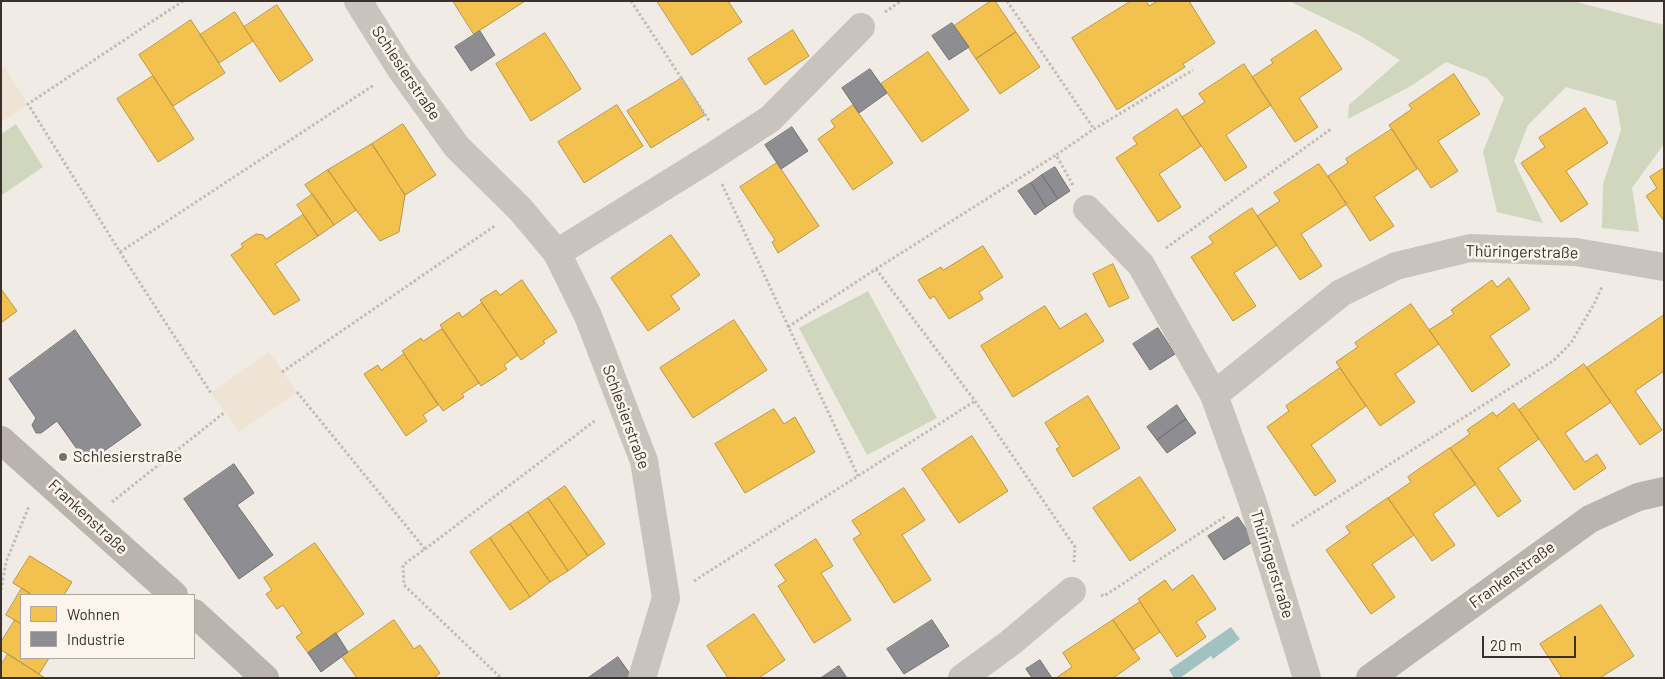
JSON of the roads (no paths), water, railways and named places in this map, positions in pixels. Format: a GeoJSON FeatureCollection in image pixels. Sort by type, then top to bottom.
{"type":"FeatureCollection","features":[{"type":"Feature","properties":{"kind":"street","name":"Schlesierstraße"},"geometry":{"type":"LineString","coordinates":[[358,1],[400,68],[457,147],[520,209],[557,252],[588,316],[644,461],[666,598],[642,678]]}},
{"type":"Feature","properties":{"kind":"street"},"geometry":{"type":"LineString","coordinates":[[557,252],[719,153],[770,119],[861,27]]}},
{"type":"Feature","properties":{"kind":"street","name":"Thüringerstraße"},"geometry":{"type":"LineString","coordinates":[[1087,209],[1141,265],[1214,395],[1252,500],[1307,678]]}},
{"type":"Feature","properties":{"kind":"street","name":"Thüringerstraße"},"geometry":{"type":"LineString","coordinates":[[1214,395],[1341,293],[1396,266],[1470,248],[1576,252],[1664,267]]}},
{"type":"Feature","properties":{"kind":"street","name":"Frankenstraße"},"geometry":{"type":"LineString","coordinates":[[1,440],[173,594]]}},
{"type":"Feature","properties":{"kind":"street","name":"Frankenstraße"},"geometry":{"type":"LineString","coordinates":[[1370,678],[1590,519],[1638,497],[1664,491]]}},
{"type":"Feature","properties":{"kind":"street"},"geometry":{"type":"LineString","coordinates":[[962,678],[1010,643],[1072,591]]}},
{"type":"Feature","properties":{"kind":"street"},"geometry":{"type":"LineString","coordinates":[[195,615],[265,678]]}},
{"type":"Feature","properties":{"kind":"water"},"geometry":{"type":"Polygon","coordinates":[[[1231,627],[1240,639],[1213,659],[1211,656],[1180,678],[1174,678],[1169,670],[1231,627]]]}},
{"type":"Feature","properties":{"kind":"place","name":"Schlesierstraße"},"geometry":{"type":"Point","coordinates":[63,457]}}]}
